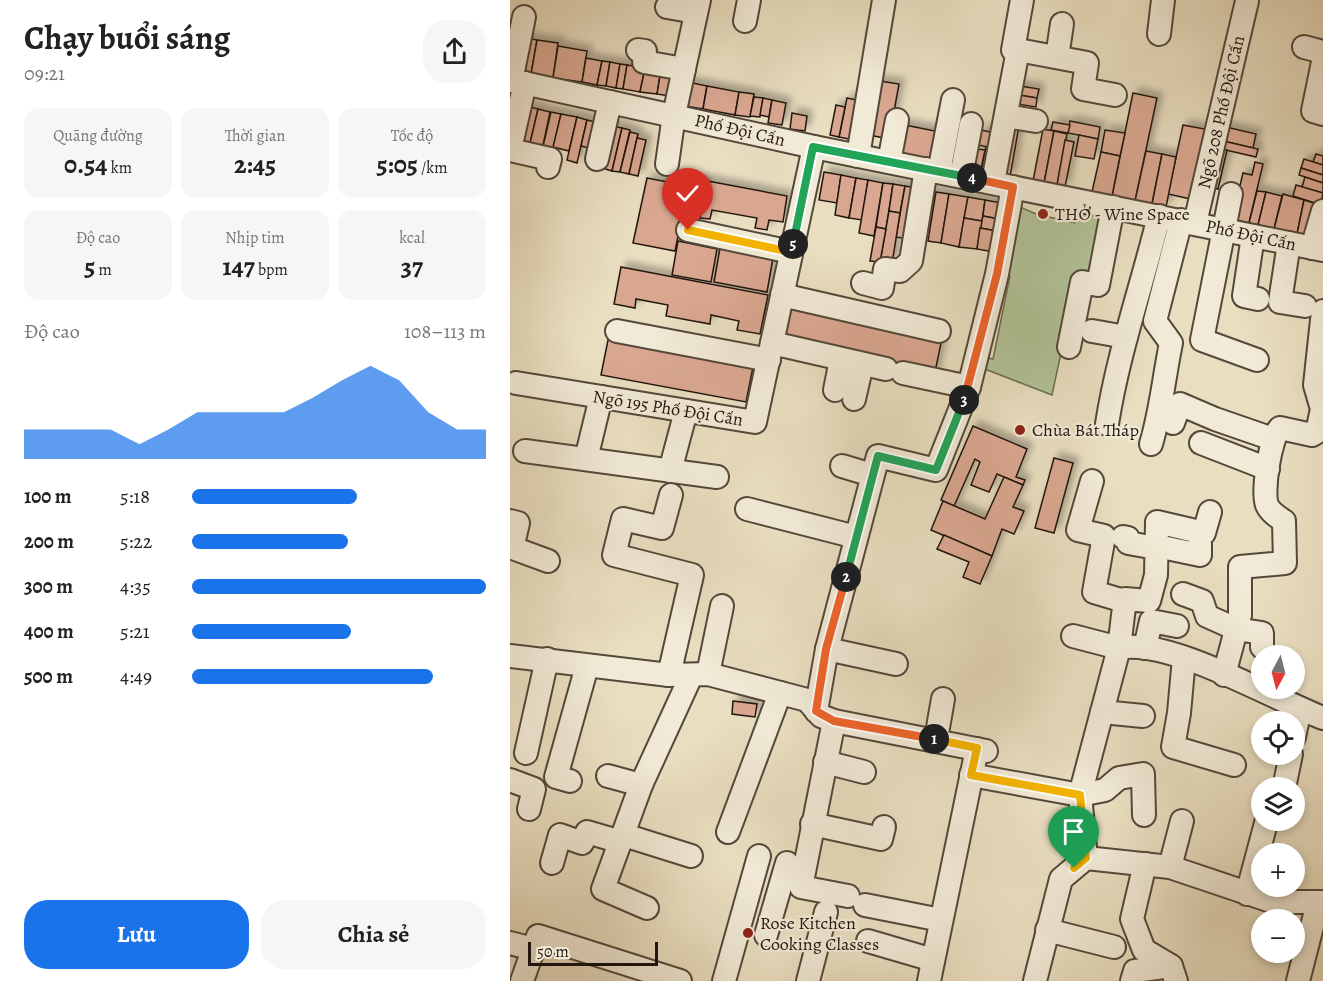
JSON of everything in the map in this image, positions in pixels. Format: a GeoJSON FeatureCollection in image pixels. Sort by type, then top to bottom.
{"type":"FeatureCollection","features":[{"type":"Feature","properties":{"kind":"street"},"geometry":{"type":"LineString","coordinates":[[858,156],[884,0]]}},
{"type":"Feature","properties":{"kind":"street"},"geometry":{"type":"LineString","coordinates":[[1022,0],[1013,50],[1087,63],[1083,89],[1115,95]]}},
{"type":"Feature","properties":{"kind":"street"},"geometry":{"type":"LineString","coordinates":[[1159,34],[1163,0]]}},
{"type":"Feature","properties":{"kind":"street","name":"Ngõ 208 Phố Đội Cấn"},"geometry":{"type":"LineString","coordinates":[[1151,444],[1160,413],[1159,401],[1171,343],[1155,321],[1188,221],[1246,1]]}},
{"type":"Feature","properties":{"kind":"street"},"geometry":{"type":"LineString","coordinates":[[667,7],[697,6],[674,115],[667,164]]}},
{"type":"Feature","properties":{"kind":"street"},"geometry":{"type":"LineString","coordinates":[[515,12],[515,82],[510,150],[550,159],[548,167]]}},
{"type":"Feature","properties":{"kind":"street"},"geometry":{"type":"LineString","coordinates":[[1057,57],[1062,24]]}},
{"type":"Feature","properties":{"kind":"street"},"geometry":{"type":"LineString","coordinates":[[638,50],[645,51],[644,62],[684,69]]}},
{"type":"Feature","properties":{"kind":"street"},"geometry":{"type":"LineString","coordinates":[[941,920],[801,887],[825,762],[826,649],[878,456],[936,470],[969,387],[997,274],[1006,116],[1018,50]]}},
{"type":"Feature","properties":{"kind":"street"},"geometry":{"type":"LineString","coordinates":[[1323,62],[1312,111],[1323,114]]}},
{"type":"Feature","properties":{"kind":"street","name":"Phố Đội Cấn"},"geometry":{"type":"LineString","coordinates":[[515,82],[813,147],[1318,249]]}},
{"type":"Feature","properties":{"kind":"street"},"geometry":{"type":"LineString","coordinates":[[863,284],[882,288],[885,269],[900,271],[911,261],[942,172],[953,100]]}},
{"type":"Feature","properties":{"kind":"street"},"geometry":{"type":"LineString","coordinates":[[597,159],[610,102]]}},
{"type":"Feature","properties":{"kind":"street"},"geometry":{"type":"LineString","coordinates":[[1006,116],[1036,121]]}},
{"type":"Feature","properties":{"kind":"street"},"geometry":{"type":"LineString","coordinates":[[889,162],[897,120]]}},
{"type":"Feature","properties":{"kind":"street"},"geometry":{"type":"LineString","coordinates":[[942,172],[971,124]]}},
{"type":"Feature","properties":{"kind":"street","name":"Ngõ 195 Phố Đội Cấn"},"geometry":{"type":"LineString","coordinates":[[516,383],[755,422],[813,147]]}},
{"type":"Feature","properties":{"kind":"street"},"geometry":{"type":"LineString","coordinates":[[1231,194],[1222,228],[1202,340],[1257,360]]}},
{"type":"Feature","properties":{"kind":"street"},"geometry":{"type":"LineString","coordinates":[[1069,347],[1082,282],[1098,285],[1113,207]]}},
{"type":"Feature","properties":{"kind":"street"},"geometry":{"type":"LineString","coordinates":[[1318,249],[1323,212]]}},
{"type":"Feature","properties":{"kind":"street"},"geometry":{"type":"LineString","coordinates":[[1107,424],[1115,372],[1159,216]]}},
{"type":"Feature","properties":{"kind":"street"},"geometry":{"type":"LineString","coordinates":[[688,230],[791,252]]}},
{"type":"Feature","properties":{"kind":"street"},"geometry":{"type":"LineString","coordinates":[[1253,236],[1244,296],[1258,299]]}},
{"type":"Feature","properties":{"kind":"street"},"geometry":{"type":"LineString","coordinates":[[1224,675],[1240,615],[1240,567],[1285,562],[1284,521],[1268,509],[1266,499],[1273,439],[1280,428],[1312,435],[1317,432],[1322,409],[1315,385],[1314,309],[1280,302],[1289,243]]}},
{"type":"Feature","properties":{"kind":"street"},"geometry":{"type":"LineString","coordinates":[[782,295],[939,331]]}},
{"type":"Feature","properties":{"kind":"street"},"geometry":{"type":"LineString","coordinates":[[617,331],[851,362],[969,387]]}},
{"type":"Feature","properties":{"kind":"street"},"geometry":{"type":"LineString","coordinates":[[1092,331],[1126,337]]}},
{"type":"Feature","properties":{"kind":"street"},"geometry":{"type":"LineString","coordinates":[[844,394],[851,362]]}},
{"type":"Feature","properties":{"kind":"street"},"geometry":{"type":"LineString","coordinates":[[586,459],[601,397]]}},
{"type":"Feature","properties":{"kind":"street"},"geometry":{"type":"LineString","coordinates":[[1173,423],[1180,404],[1273,439]]}},
{"type":"Feature","properties":{"kind":"street"},"geometry":{"type":"LineString","coordinates":[[670,471],[686,411]]}},
{"type":"Feature","properties":{"kind":"street"},"geometry":{"type":"LineString","coordinates":[[1201,443],[1268,469]]}},
{"type":"Feature","properties":{"kind":"street"},"geometry":{"type":"LineString","coordinates":[[525,451],[717,477]]}},
{"type":"Feature","properties":{"kind":"street"},"geometry":{"type":"LineString","coordinates":[[842,466],[872,475]]}},
{"type":"Feature","properties":{"kind":"street"},"geometry":{"type":"LineString","coordinates":[[1092,481],[1078,530],[1104,536],[1094,592],[1124,601],[1126,598],[1149,601],[1156,575],[1157,522],[1204,533],[1210,512]]}},
{"type":"Feature","properties":{"kind":"street"},"geometry":{"type":"LineString","coordinates":[[671,495],[662,528],[623,519],[614,555],[692,575],[690,675]]}},
{"type":"Feature","properties":{"kind":"street"},"geometry":{"type":"LineString","coordinates":[[747,509],[856,537]]}},
{"type":"Feature","properties":{"kind":"street"},"geometry":{"type":"LineString","coordinates":[[515,529],[548,561]]}},
{"type":"Feature","properties":{"kind":"street"},"geometry":{"type":"LineString","coordinates":[[1123,537],[1128,538],[1128,543],[1194,554]]}},
{"type":"Feature","properties":{"kind":"street"},"geometry":{"type":"LineString","coordinates":[[1183,594],[1202,601],[1208,616],[1236,629],[1262,633],[1262,645]]}},
{"type":"Feature","properties":{"kind":"street"},"geometry":{"type":"LineString","coordinates":[[1086,858],[1080,795],[1119,648],[1124,601]]}},
{"type":"Feature","properties":{"kind":"street"},"geometry":{"type":"LineString","coordinates":[[647,908],[603,889],[641,785],[722,606]]}},
{"type":"Feature","properties":{"kind":"street"},"geometry":{"type":"LineString","coordinates":[[1145,648],[1151,621],[1177,626]]}},
{"type":"Feature","properties":{"kind":"street"},"geometry":{"type":"LineString","coordinates":[[1073,636],[1119,648],[1145,648],[1184,658],[1323,718]]}},
{"type":"Feature","properties":{"kind":"street"},"geometry":{"type":"LineString","coordinates":[[826,649],[896,664]]}},
{"type":"Feature","properties":{"kind":"street"},"geometry":{"type":"LineString","coordinates":[[510,656],[587,666],[690,675],[807,700],[825,716],[887,722],[936,740],[981,750],[971,775],[931,970],[868,941]]}},
{"type":"Feature","properties":{"kind":"street"},"geometry":{"type":"LineString","coordinates":[[1184,658],[1173,747],[1234,765]]}},
{"type":"Feature","properties":{"kind":"street"},"geometry":{"type":"LineString","coordinates":[[526,753],[547,659]]}},
{"type":"Feature","properties":{"kind":"street"},"geometry":{"type":"LineString","coordinates":[[570,781],[556,777],[587,666]]}},
{"type":"Feature","properties":{"kind":"street"},"geometry":{"type":"LineString","coordinates":[[728,832],[780,693]]}},
{"type":"Feature","properties":{"kind":"street"},"geometry":{"type":"LineString","coordinates":[[936,740],[943,699]]}},
{"type":"Feature","properties":{"kind":"street"},"geometry":{"type":"LineString","coordinates":[[1102,712],[1143,716]]}},
{"type":"Feature","properties":{"kind":"street"},"geometry":{"type":"LineString","coordinates":[[825,762],[864,772]]}},
{"type":"Feature","properties":{"kind":"street"},"geometry":{"type":"LineString","coordinates":[[971,775],[1080,795],[1106,790],[1119,778],[1143,774],[1144,815]]}},
{"type":"Feature","properties":{"kind":"street"},"geometry":{"type":"LineString","coordinates":[[608,776],[641,785]]}},
{"type":"Feature","properties":{"kind":"street"},"geometry":{"type":"LineString","coordinates":[[510,780],[534,789],[529,809]]}},
{"type":"Feature","properties":{"kind":"street"},"geometry":{"type":"LineString","coordinates":[[1170,867],[1182,821]]}},
{"type":"Feature","properties":{"kind":"street"},"geometry":{"type":"LineString","coordinates":[[812,824],[881,839],[884,827]]}},
{"type":"Feature","properties":{"kind":"street"},"geometry":{"type":"LineString","coordinates":[[1247,894],[1264,831]]}},
{"type":"Feature","properties":{"kind":"street"},"geometry":{"type":"LineString","coordinates":[[552,863],[560,835],[582,843],[587,832],[622,838],[691,856]]}},
{"type":"Feature","properties":{"kind":"street"},"geometry":{"type":"LineString","coordinates":[[1035,981],[1061,879],[1086,858],[1170,867],[1274,902],[1321,903],[1308,968]]}},
{"type":"Feature","properties":{"kind":"street"},"geometry":{"type":"LineString","coordinates":[[1145,864],[1132,919],[1144,951],[1173,974]]}},
{"type":"Feature","properties":{"kind":"street"},"geometry":{"type":"LineString","coordinates":[[724,981],[756,866],[784,874],[766,935]]}},
{"type":"Feature","properties":{"kind":"street"},"geometry":{"type":"LineString","coordinates":[[808,981],[826,912]]}},
{"type":"Feature","properties":{"kind":"street"},"geometry":{"type":"LineString","coordinates":[[1047,930],[1114,947]]}},
{"type":"Feature","properties":{"kind":"street"},"geometry":{"type":"LineString","coordinates":[[510,943],[535,942],[680,981]]}},
{"type":"Feature","properties":{"kind":"street"},"geometry":{"type":"LineString","coordinates":[[522,981],[535,942]]}},
{"type":"Feature","properties":{"kind":"street"},"geometry":{"type":"LineString","coordinates":[[1132,981],[1135,971],[1173,974]]}},
{"type":"Feature","properties":{"kind":"green space"},"geometry":{"type":"Polygon","coordinates":[[[1013,204],[1036,214],[1075,223],[1081,213],[1105,218],[1092,281],[1077,278],[1052,395],[977,366],[979,356],[993,359],[1010,276],[999,274],[1013,204]]]}},
{"type":"Feature","properties":{"kind":"building"},"geometry":{"type":"Polygon","coordinates":[[[522,37],[537,40],[531,74],[516,72],[522,37]]]}},
{"type":"Feature","properties":{"kind":"building"},"geometry":{"type":"Polygon","coordinates":[[[537,40],[558,43],[553,78],[531,74],[537,40]]]}},
{"type":"Feature","properties":{"kind":"building"},"geometry":{"type":"Polygon","coordinates":[[[558,46],[587,51],[582,82],[553,78],[558,46]]]}},
{"type":"Feature","properties":{"kind":"building"},"geometry":{"type":"Polygon","coordinates":[[[586,58],[602,61],[597,85],[582,82],[586,58]]]}},
{"type":"Feature","properties":{"kind":"building"},"geometry":{"type":"Polygon","coordinates":[[[602,61],[610,62],[606,86],[597,85],[602,61]]]}},
{"type":"Feature","properties":{"kind":"building"},"geometry":{"type":"Polygon","coordinates":[[[610,62],[620,64],[616,88],[606,86],[610,62]]]}},
{"type":"Feature","properties":{"kind":"building"},"geometry":{"type":"Polygon","coordinates":[[[620,64],[627,65],[623,89],[616,88],[620,64]]]}},
{"type":"Feature","properties":{"kind":"building"},"geometry":{"type":"Polygon","coordinates":[[[627,65],[645,68],[640,92],[623,89],[627,65]]]}},
{"type":"Feature","properties":{"kind":"building"},"geometry":{"type":"Polygon","coordinates":[[[645,68],[661,70],[657,94],[640,92],[645,68]]]}},
{"type":"Feature","properties":{"kind":"building"},"geometry":{"type":"Polygon","coordinates":[[[661,70],[678,73],[674,97],[657,94],[661,70]]]}},
{"type":"Feature","properties":{"kind":"building"},"geometry":{"type":"Polygon","coordinates":[[[874,80],[899,84],[889,139],[864,134],[874,80]]]}},
{"type":"Feature","properties":{"kind":"building"},"geometry":{"type":"Polygon","coordinates":[[[683,81],[707,86],[703,109],[679,105],[683,81]]]}},
{"type":"Feature","properties":{"kind":"building"},"geometry":{"type":"Polygon","coordinates":[[[1014,85],[1039,89],[1037,98],[1013,94],[1014,85]]]}},
{"type":"Feature","properties":{"kind":"building"},"geometry":{"type":"Polygon","coordinates":[[[707,86],[739,92],[735,115],[703,109],[707,86]]]}},
{"type":"Feature","properties":{"kind":"building"},"geometry":{"type":"Polygon","coordinates":[[[739,92],[754,94],[750,117],[735,115],[739,92]]]}},
{"type":"Feature","properties":{"kind":"building"},"geometry":{"type":"Polygon","coordinates":[[[1133,93],[1157,98],[1135,201],[1112,196],[1133,93]]]}},
{"type":"Feature","properties":{"kind":"building"},"geometry":{"type":"Polygon","coordinates":[[[1013,94],[1037,98],[1036,107],[1011,103],[1013,94]]]}},
{"type":"Feature","properties":{"kind":"building"},"geometry":{"type":"Polygon","coordinates":[[[754,97],[763,98],[760,117],[750,116],[754,97]]]}},
{"type":"Feature","properties":{"kind":"building"},"geometry":{"type":"Polygon","coordinates":[[[763,98],[772,100],[769,117],[760,115],[763,98]]]}},
{"type":"Feature","properties":{"kind":"building"},"geometry":{"type":"Polygon","coordinates":[[[847,98],[866,102],[858,141],[839,137],[847,98]]]}},
{"type":"Feature","properties":{"kind":"building"},"geometry":{"type":"Polygon","coordinates":[[[772,100],[786,103],[782,125],[768,123],[772,100]]]}},
{"type":"Feature","properties":{"kind":"building"},"geometry":{"type":"Polygon","coordinates":[[[836,105],[845,107],[839,137],[830,135],[836,105]]]}},
{"type":"Feature","properties":{"kind":"building"},"geometry":{"type":"Polygon","coordinates":[[[526,106],[538,109],[528,152],[517,149],[526,106]]]}},
{"type":"Feature","properties":{"kind":"building"},"geometry":{"type":"Polygon","coordinates":[[[538,109],[550,112],[541,155],[528,152],[538,109]]]}},
{"type":"Feature","properties":{"kind":"building"},"geometry":{"type":"Polygon","coordinates":[[[551,112],[561,114],[551,157],[541,155],[551,112]]]}},
{"type":"Feature","properties":{"kind":"building"},"geometry":{"type":"Polygon","coordinates":[[[792,113],[807,116],[805,131],[790,129],[792,113]]]}},
{"type":"Feature","properties":{"kind":"building"},"geometry":{"type":"Polygon","coordinates":[[[561,114],[577,117],[569,151],[553,147],[561,114]]]}},
{"type":"Feature","properties":{"kind":"building"},"geometry":{"type":"Polygon","coordinates":[[[577,117],[587,120],[577,163],[567,160],[577,117]]]}},
{"type":"Feature","properties":{"kind":"building"},"geometry":{"type":"Polygon","coordinates":[[[1007,118],[1020,120],[1010,177],[997,175],[1007,118]]]}},
{"type":"Feature","properties":{"kind":"building"},"geometry":{"type":"Polygon","coordinates":[[[587,120],[599,123],[593,149],[581,146],[587,120]]]}},
{"type":"Feature","properties":{"kind":"building"},"geometry":{"type":"Polygon","coordinates":[[[1070,121],[1100,127],[1098,139],[1068,133],[1070,121]]]}},
{"type":"Feature","properties":{"kind":"building"},"geometry":{"type":"Polygon","coordinates":[[[1053,122],[1070,125],[1068,133],[1051,130],[1053,122]]]}},
{"type":"Feature","properties":{"kind":"building"},"geometry":{"type":"Polygon","coordinates":[[[900,124],[945,133],[940,161],[895,152],[900,124]]]}},
{"type":"Feature","properties":{"kind":"building"},"geometry":{"type":"Polygon","coordinates":[[[608,125],[622,128],[612,171],[599,167],[608,125]]]}},
{"type":"Feature","properties":{"kind":"building"},"geometry":{"type":"Polygon","coordinates":[[[1183,125],[1210,130],[1195,200],[1168,194],[1183,125]]]}},
{"type":"Feature","properties":{"kind":"building"},"geometry":{"type":"Polygon","coordinates":[[[1222,126],[1256,134],[1253,148],[1219,140],[1222,126]]]}},
{"type":"Feature","properties":{"kind":"building"},"geometry":{"type":"Polygon","coordinates":[[[622,128],[630,130],[620,172],[612,171],[622,128]]]}},
{"type":"Feature","properties":{"kind":"building"},"geometry":{"type":"Polygon","coordinates":[[[1043,129],[1054,131],[1044,183],[1033,181],[1043,129]]]}},
{"type":"Feature","properties":{"kind":"building"},"geometry":{"type":"Polygon","coordinates":[[[981,130],[1000,134],[997,149],[978,145],[981,130]]]}},
{"type":"Feature","properties":{"kind":"building"},"geometry":{"type":"Polygon","coordinates":[[[1105,130],[1125,133],[1120,156],[1101,152],[1105,130]]]}},
{"type":"Feature","properties":{"kind":"building"},"geometry":{"type":"Polygon","coordinates":[[[1054,131],[1067,134],[1057,185],[1044,183],[1054,131]]]}},
{"type":"Feature","properties":{"kind":"building"},"geometry":{"type":"Polygon","coordinates":[[[630,132],[638,134],[629,174],[620,172],[630,132]]]}},
{"type":"Feature","properties":{"kind":"building"},"geometry":{"type":"Polygon","coordinates":[[[1079,135],[1098,139],[1094,159],[1075,156],[1079,135]]]}},
{"type":"Feature","properties":{"kind":"building"},"geometry":{"type":"Polygon","coordinates":[[[637,138],[646,140],[638,176],[629,174],[637,138]]]}},
{"type":"Feature","properties":{"kind":"building"},"geometry":{"type":"Polygon","coordinates":[[[1065,140],[1074,142],[1065,187],[1057,185],[1065,140]]]}},
{"type":"Feature","properties":{"kind":"building"},"geometry":{"type":"Polygon","coordinates":[[[1219,140],[1258,149],[1256,157],[1217,148],[1219,140]]]}},
{"type":"Feature","properties":{"kind":"building"},"geometry":{"type":"Polygon","coordinates":[[[986,147],[997,149],[992,174],[981,172],[986,147]]]}},
{"type":"Feature","properties":{"kind":"building"},"geometry":{"type":"Polygon","coordinates":[[[1217,148],[1227,150],[1218,189],[1208,187],[1217,148]]]}},
{"type":"Feature","properties":{"kind":"building"},"geometry":{"type":"Polygon","coordinates":[[[977,149],[985,150],[981,169],[973,167],[977,149]]]}},
{"type":"Feature","properties":{"kind":"building"},"geometry":{"type":"Polygon","coordinates":[[[1146,151],[1162,154],[1152,204],[1135,201],[1146,151]]]}},
{"type":"Feature","properties":{"kind":"building"},"geometry":{"type":"Polygon","coordinates":[[[1101,152],[1120,156],[1112,196],[1092,192],[1101,152]]]}},
{"type":"Feature","properties":{"kind":"building"},"geometry":{"type":"Polygon","coordinates":[[[1162,154],[1176,157],[1166,207],[1152,204],[1162,154]]]}},
{"type":"Feature","properties":{"kind":"building"},"geometry":{"type":"Polygon","coordinates":[[[1316,154],[1323,156],[1323,165],[1313,162],[1316,154]]]}},
{"type":"Feature","properties":{"kind":"building"},"geometry":{"type":"Polygon","coordinates":[[[1304,159],[1323,165],[1323,175],[1301,168],[1304,159]]]}},
{"type":"Feature","properties":{"kind":"building"},"geometry":{"type":"Polygon","coordinates":[[[1255,162],[1263,164],[1249,223],[1232,219],[1243,173],[1252,175],[1255,162]]]}},
{"type":"Feature","properties":{"kind":"building"},"geometry":{"type":"Polygon","coordinates":[[[1301,168],[1323,175],[1323,183],[1299,175],[1301,168]]]}},
{"type":"Feature","properties":{"kind":"building"},"geometry":{"type":"Polygon","coordinates":[[[824,172],[841,175],[837,203],[819,200],[824,172]]]}},
{"type":"Feature","properties":{"kind":"building"},"geometry":{"type":"Polygon","coordinates":[[[841,175],[856,178],[849,218],[835,215],[841,175]]]}},
{"type":"Feature","properties":{"kind":"building"},"geometry":{"type":"Polygon","coordinates":[[[1305,177],[1323,183],[1323,193],[1302,187],[1305,177]]]}},
{"type":"Feature","properties":{"kind":"building"},"geometry":{"type":"Polygon","coordinates":[[[647,178],[688,186],[675,251],[633,243],[647,178]]]}},
{"type":"Feature","properties":{"kind":"building"},"geometry":{"type":"Polygon","coordinates":[[[856,178],[868,180],[862,220],[849,218],[856,178]]]}},
{"type":"Feature","properties":{"kind":"building"},"geometry":{"type":"Polygon","coordinates":[[[697,179],[787,196],[783,222],[769,220],[767,230],[755,228],[757,218],[712,210],[710,219],[700,218],[702,208],[692,206],[697,179]]]}},
{"type":"Feature","properties":{"kind":"building"},"geometry":{"type":"Polygon","coordinates":[[[868,180],[883,183],[874,236],[859,233],[868,180]]]}},
{"type":"Feature","properties":{"kind":"building"},"geometry":{"type":"Polygon","coordinates":[[[883,183],[893,184],[886,229],[876,227],[883,183]]]}},
{"type":"Feature","properties":{"kind":"building"},"geometry":{"type":"Polygon","coordinates":[[[893,184],[905,186],[900,213],[889,211],[893,184]]]}},
{"type":"Feature","properties":{"kind":"building"},"geometry":{"type":"Polygon","coordinates":[[[1296,185],[1323,193],[1321,205],[1293,196],[1296,185]]]}},
{"type":"Feature","properties":{"kind":"building"},"geometry":{"type":"Polygon","coordinates":[[[905,186],[922,189],[913,240],[896,237],[905,186]]]}},
{"type":"Feature","properties":{"kind":"building"},"geometry":{"type":"Polygon","coordinates":[[[924,190],[936,192],[930,229],[918,227],[924,190]]]}},
{"type":"Feature","properties":{"kind":"building"},"geometry":{"type":"Polygon","coordinates":[[[1257,191],[1266,192],[1258,225],[1249,223],[1257,191]]]}},
{"type":"Feature","properties":{"kind":"building"},"geometry":{"type":"Polygon","coordinates":[[[936,192],[949,194],[941,243],[928,241],[936,192]]]}},
{"type":"Feature","properties":{"kind":"building"},"geometry":{"type":"Polygon","coordinates":[[[1266,192],[1282,196],[1274,229],[1258,225],[1266,192]]]}},
{"type":"Feature","properties":{"kind":"building"},"geometry":{"type":"Polygon","coordinates":[[[949,194],[968,197],[959,247],[941,243],[949,194]]]}},
{"type":"Feature","properties":{"kind":"building"},"geometry":{"type":"Polygon","coordinates":[[[1283,194],[1304,200],[1297,234],[1274,229],[1283,194]]]}},
{"type":"Feature","properties":{"kind":"building"},"geometry":{"type":"Polygon","coordinates":[[[968,197],[985,200],[982,221],[964,218],[968,197]]]}},
{"type":"Feature","properties":{"kind":"building"},"geometry":{"type":"Polygon","coordinates":[[[985,200],[1007,204],[1004,220],[983,216],[985,200]]]}},
{"type":"Feature","properties":{"kind":"building"},"geometry":{"type":"Polygon","coordinates":[[[1304,200],[1317,204],[1310,237],[1297,234],[1304,200]]]}},
{"type":"Feature","properties":{"kind":"building"},"geometry":{"type":"Polygon","coordinates":[[[889,211],[900,213],[892,264],[880,262],[889,211]]]}},
{"type":"Feature","properties":{"kind":"building"},"geometry":{"type":"Polygon","coordinates":[[[983,216],[1004,220],[1002,232],[980,228],[983,216]]]}},
{"type":"Feature","properties":{"kind":"building"},"geometry":{"type":"Polygon","coordinates":[[[964,218],[982,221],[977,249],[959,247],[964,218]]]}},
{"type":"Feature","properties":{"kind":"building"},"geometry":{"type":"Polygon","coordinates":[[[876,227],[886,229],[880,262],[870,261],[876,227]]]}},
{"type":"Feature","properties":{"kind":"building"},"geometry":{"type":"Polygon","coordinates":[[[980,228],[1002,232],[999,253],[977,249],[980,228]]]}},
{"type":"Feature","properties":{"kind":"building"},"geometry":{"type":"Polygon","coordinates":[[[678,241],[717,249],[711,282],[672,275],[678,241]]]}},
{"type":"Feature","properties":{"kind":"building"},"geometry":{"type":"Polygon","coordinates":[[[720,248],[773,258],[767,292],[714,282],[720,248]]]}},
{"type":"Feature","properties":{"kind":"building"},"geometry":{"type":"Polygon","coordinates":[[[621,267],[768,295],[760,334],[737,330],[739,321],[711,315],[710,324],[666,316],[668,305],[636,299],[635,308],[614,304],[621,267]]]}},
{"type":"Feature","properties":{"kind":"building"},"geometry":{"type":"Polygon","coordinates":[[[783,301],[942,338],[934,377],[774,340],[783,301]]]}},
{"type":"Feature","properties":{"kind":"building"},"geometry":{"type":"Polygon","coordinates":[[[608,340],[753,367],[746,402],[601,375],[608,340]]]}},
{"type":"Feature","properties":{"kind":"building"},"geometry":{"type":"Polygon","coordinates":[[[973,426],[1027,449],[1016,477],[1025,480],[1023,485],[997,474],[989,492],[971,485],[980,462],[975,459],[954,506],[941,500],[973,426]]]}},
{"type":"Feature","properties":{"kind":"building"},"geometry":{"type":"Polygon","coordinates":[[[1054,458],[1073,463],[1054,533],[1035,528],[1054,458]]]}},
{"type":"Feature","properties":{"kind":"building"},"geometry":{"type":"Polygon","coordinates":[[[1004,477],[1023,485],[1013,507],[1024,511],[1014,534],[1002,529],[992,556],[931,530],[943,501],[985,519],[1004,477]]]}},
{"type":"Feature","properties":{"kind":"building"},"geometry":{"type":"Polygon","coordinates":[[[944,535],[992,556],[980,584],[963,577],[969,562],[937,549],[944,535]]]}},
{"type":"Feature","properties":{"kind":"building"},"geometry":{"type":"Polygon","coordinates":[[[733,701],[757,704],[755,717],[732,714],[733,701]]]}},
{"type":"Feature","properties":{"kind":"place","name":"THỞ - Wine Space"},"geometry":{"type":"Point","coordinates":[1043,214]}},
{"type":"Feature","properties":{"kind":"place","name":"Chùa Bát Tháp"},"geometry":{"type":"Point","coordinates":[1020,430]}},
{"type":"Feature","properties":{"kind":"place","name":"Rose Kitchen Cooking Classes"},"geometry":{"type":"Point","coordinates":[748,933]}},
{"type":"Feature","properties":{"kind":"route"},"geometry":{"type":"LineString","coordinates":[[688,230],[791,252],[813,147],[1013,187],[997,274],[969,387],[936,470],[878,456],[826,649],[816,711],[821,716],[834,721],[977,748],[971,775],[1080,795],[1086,858],[1074,868]]}}]}
